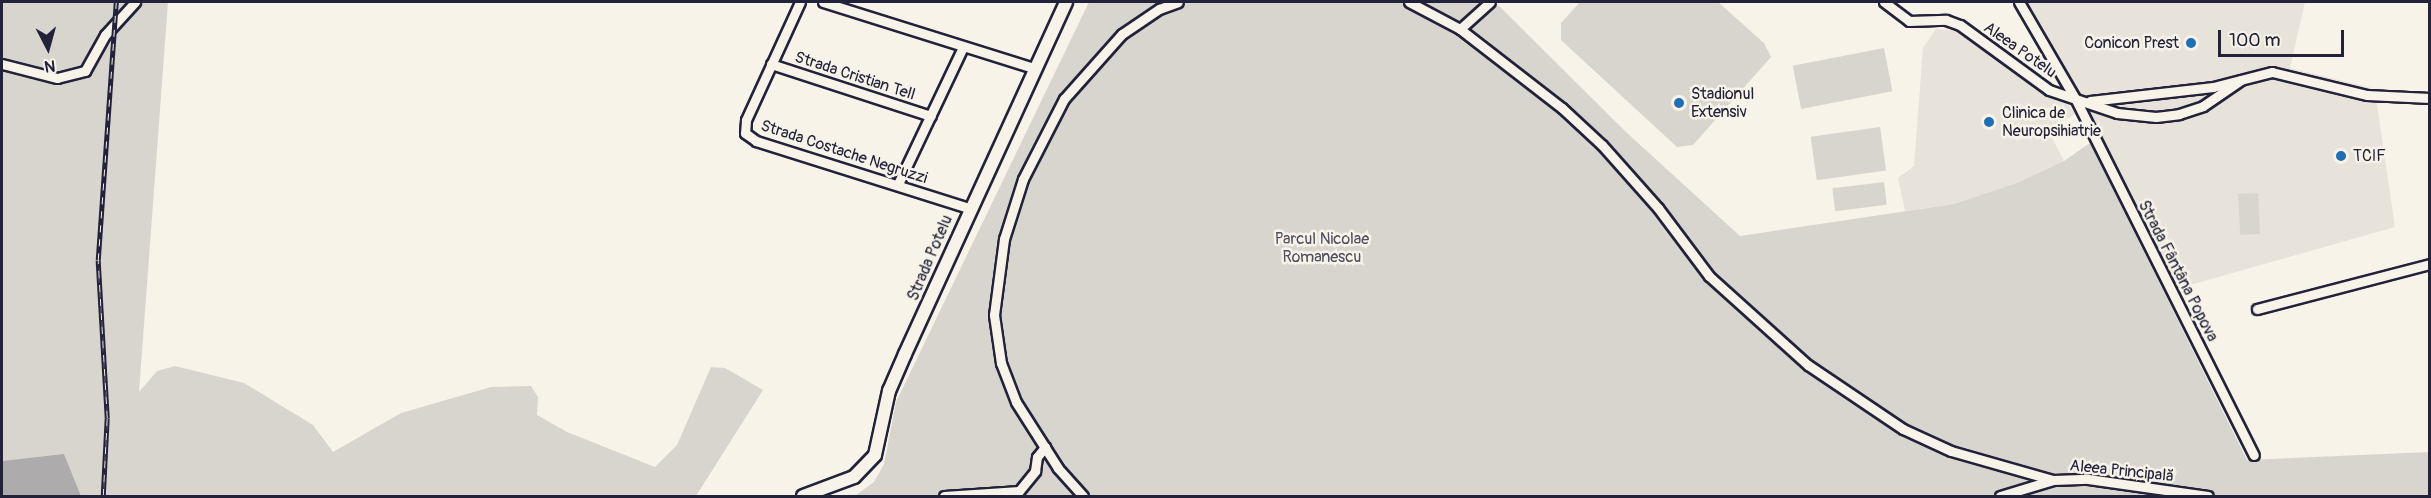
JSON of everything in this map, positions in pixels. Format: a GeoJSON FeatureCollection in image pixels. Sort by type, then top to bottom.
{"type":"FeatureCollection","features":[{"type":"Feature","properties":{"kind":"main road","name":"Strada Potelu"},"geometry":{"type":"LineString","coordinates":[[803,496],[854,477],[875,455],[889,391],[969,208],[1066,2]]}},
{"type":"Feature","properties":{"kind":"street"},"geometry":{"type":"LineString","coordinates":[[2,64],[57,78],[79,73],[89,65],[100,42],[135,2]]}},
{"type":"Feature","properties":{"kind":"street","name":"Strada Costache Negruzzi"},"geometry":{"type":"LineString","coordinates":[[800,2],[746,120],[745,133],[750,138],[969,208]]}},
{"type":"Feature","properties":{"kind":"street"},"geometry":{"type":"LineString","coordinates":[[823,2],[1034,69]]}},
{"type":"Feature","properties":{"kind":"street"},"geometry":{"type":"LineString","coordinates":[[1083,496],[1045,447],[1016,402],[1001,363],[994,315],[1004,239],[1023,179],[1064,99],[1122,34],[1159,9],[1179,2]]}},
{"type":"Feature","properties":{"kind":"street"},"geometry":{"type":"LineString","coordinates":[[1409,2],[1460,29],[1562,108],[1602,145],[1658,208],[1709,276],[1808,365],[1904,429],[1951,451],[2053,480]]}},
{"type":"Feature","properties":{"kind":"street"},"geometry":{"type":"LineString","coordinates":[[1460,29],[1490,2]]}},
{"type":"Feature","properties":{"kind":"street","name":"Aleea Potelu"},"geometry":{"type":"LineString","coordinates":[[1884,2],[1909,21],[1946,20],[1960,25],[2049,90],[2076,100]]}},
{"type":"Feature","properties":{"kind":"street","name":"Strada Fântâna Popova"},"geometry":{"type":"LineString","coordinates":[[2019,2],[2076,100],[2254,454]]}},
{"type":"Feature","properties":{"kind":"street"},"geometry":{"type":"LineString","coordinates":[[898,184],[963,46]]}},
{"type":"Feature","properties":{"kind":"street","name":"Strada Cristian Tell"},"geometry":{"type":"LineString","coordinates":[[771,64],[931,116]]}},
{"type":"Feature","properties":{"kind":"street"},"geometry":{"type":"LineString","coordinates":[[2076,100],[2119,100],[2241,80],[2272,72],[2367,95],[2430,98]]}},
{"type":"Feature","properties":{"kind":"street"},"geometry":{"type":"LineString","coordinates":[[2076,100],[2117,113],[2156,117],[2203,106],[2241,80]]}},
{"type":"Feature","properties":{"kind":"street"},"geometry":{"type":"LineString","coordinates":[[2257,309],[2430,264]]}},
{"type":"Feature","properties":{"kind":"street"},"geometry":{"type":"LineString","coordinates":[[944,496],[1019,491],[1035,471],[1037,457],[1045,447]]}},
{"type":"Feature","properties":{"kind":"street","name":"Aleea Principală"},"geometry":{"type":"LineString","coordinates":[[2000,496],[2053,480],[2098,480],[2208,496]]}},
{"type":"Feature","properties":{"kind":"shaded area"},"geometry":{"type":"Polygon","coordinates":[[[2026,2],[2305,2],[2290,68],[2371,88],[2377,105],[2395,227],[2176,289],[2086,112],[2085,98],[2076,91],[2026,2]]]}},
{"type":"Feature","properties":{"kind":"shaded area","name":"Clinica de Neuropsihiatrie"},"geometry":{"type":"Polygon","coordinates":[[[1936,29],[1956,30],[2044,94],[2069,105],[2075,114],[2048,130],[2064,161],[2017,183],[1954,204],[1905,211],[1898,178],[1914,166],[1923,48],[1936,29]]]}},
{"type":"Feature","properties":{"kind":"shaded area"},"geometry":{"type":"Polygon","coordinates":[[[64,454],[81,496],[2,496],[2,461],[64,454]]]}},
{"type":"Feature","properties":{"kind":"green space"},"geometry":{"type":"Polygon","coordinates":[[[2,2],[168,2],[139,392],[157,371],[175,366],[244,383],[313,425],[333,452],[401,413],[491,387],[531,386],[538,397],[537,415],[567,432],[655,467],[677,445],[711,367],[725,368],[763,390],[696,496],[81,496],[64,455],[2,461],[2,2]]]}},
{"type":"Feature","properties":{"kind":"green space","name":"Parcul Nicolae Romanescu"},"geometry":{"type":"Polygon","coordinates":[[[1089,2],[1495,2],[1626,132],[1740,236],[1954,204],[2017,183],[2064,161],[2090,143],[2247,460],[2430,452],[2429,496],[855,496],[874,482],[884,464],[896,402],[1089,2]]]}},
{"type":"Feature","properties":{"kind":"green space","name":"Stadionul Extensiv"},"geometry":{"type":"Polygon","coordinates":[[[1580,2],[1718,2],[1764,43],[1771,57],[1693,145],[1677,147],[1561,40],[1561,23],[1580,2]]]}},
{"type":"Feature","properties":{"kind":"green space"},"geometry":{"type":"Polygon","coordinates":[[[1884,48],[1892,91],[1801,109],[1793,66],[1884,48]]]}},
{"type":"Feature","properties":{"kind":"green space"},"geometry":{"type":"Polygon","coordinates":[[[1880,127],[1886,171],[1817,180],[1811,137],[1880,127]]]}},
{"type":"Feature","properties":{"kind":"green space"},"geometry":{"type":"Polygon","coordinates":[[[1884,182],[1887,205],[1835,211],[1832,188],[1884,182]]]}},
{"type":"Feature","properties":{"kind":"green space"},"geometry":{"type":"Polygon","coordinates":[[[2258,193],[2260,234],[2240,235],[2238,194],[2258,193]]]}},
{"type":"Feature","properties":{"kind":"railway"},"geometry":{"type":"LineString","coordinates":[[103,496],[107,418],[98,260],[116,2]]}},
{"type":"Feature","properties":{"kind":"place","name":"Conicon Prest"},"geometry":{"type":"Point","coordinates":[2191,43]}},
{"type":"Feature","properties":{"kind":"place","name":"Stadionul Extensiv"},"geometry":{"type":"Point","coordinates":[1679,103]}},
{"type":"Feature","properties":{"kind":"place","name":"Clinica de Neuropsihiatrie"},"geometry":{"type":"Point","coordinates":[1989,122]}},
{"type":"Feature","properties":{"kind":"place","name":"TCIF"},"geometry":{"type":"Point","coordinates":[2341,156]}}]}
